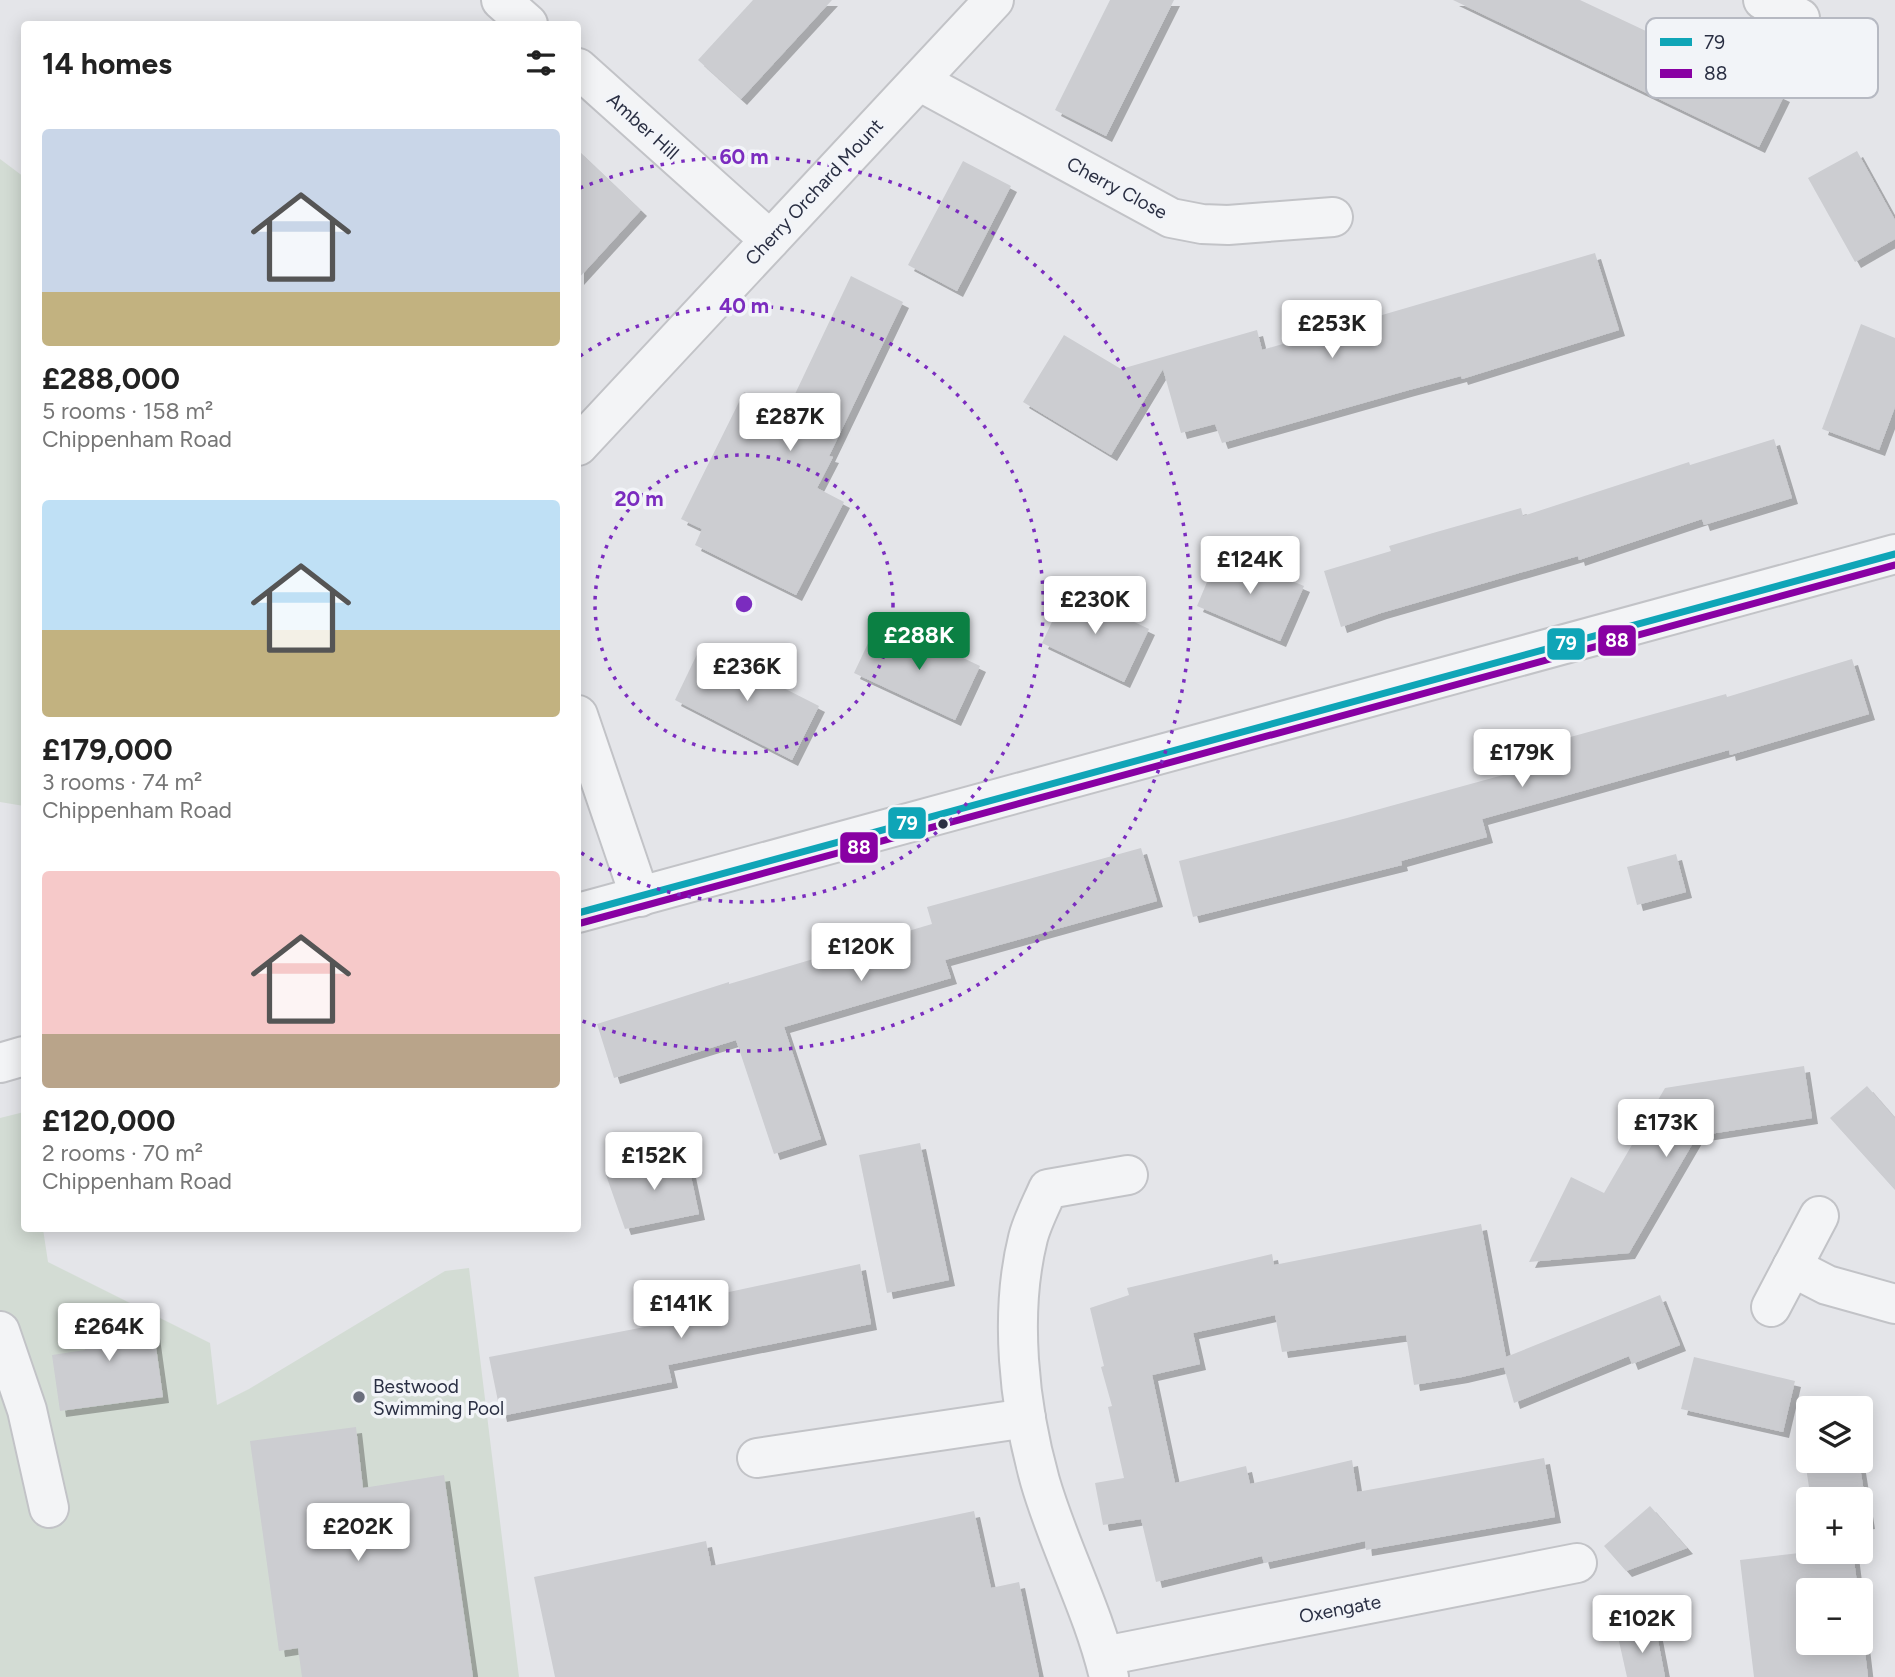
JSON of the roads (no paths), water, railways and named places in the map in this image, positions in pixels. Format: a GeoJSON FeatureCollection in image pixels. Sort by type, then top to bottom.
{"type":"FeatureCollection","features":[{"type":"Feature","properties":{"kind":"street"},"geometry":{"type":"LineString","coordinates":[[501,0],[525,21]]}},
{"type":"Feature","properties":{"kind":"street","name":"Cherry Orchard Mount"},"geometry":{"type":"LineString","coordinates":[[581,443],[994,0]]}},
{"type":"Feature","properties":{"kind":"street"},"geometry":{"type":"LineString","coordinates":[[1763,0],[1800,18]]}},
{"type":"Feature","properties":{"kind":"street","name":"Amber Hill"},"geometry":{"type":"LineString","coordinates":[[581,71],[771,240]]}},
{"type":"Feature","properties":{"kind":"street","name":"Cherry Close"},"geometry":{"type":"LineString","coordinates":[[919,81],[1171,218],[1228,225],[1333,217]]}},
{"type":"Feature","properties":{"kind":"street"},"geometry":{"type":"LineString","coordinates":[[581,913],[1895,554]]}},
{"type":"Feature","properties":{"kind":"street"},"geometry":{"type":"LineString","coordinates":[[581,724],[640,897]]}},
{"type":"Feature","properties":{"kind":"street"},"geometry":{"type":"LineString","coordinates":[[0,1063],[21,1057]]}},
{"type":"Feature","properties":{"kind":"street","name":"Oxengate"},"geometry":{"type":"LineString","coordinates":[[1128,1175],[1048,1189],[1028,1236],[1021,1277],[1019,1353],[1026,1418],[1041,1482],[1106,1666],[1577,1563]]}},
{"type":"Feature","properties":{"kind":"street"},"geometry":{"type":"LineString","coordinates":[[1771,1307],[1819,1216]]}},
{"type":"Feature","properties":{"kind":"street"},"geometry":{"type":"LineString","coordinates":[[1792,1267],[1827,1285],[1895,1304]]}},
{"type":"Feature","properties":{"kind":"street"},"geometry":{"type":"LineString","coordinates":[[0,1331],[27,1410],[49,1508]]}},
{"type":"Feature","properties":{"kind":"street"},"geometry":{"type":"LineString","coordinates":[[757,1458],[1026,1418]]}},
{"type":"Feature","properties":{"kind":"place","name":"Bestwood Swimming Pool"},"geometry":{"type":"Point","coordinates":[359,1397]}}]}
